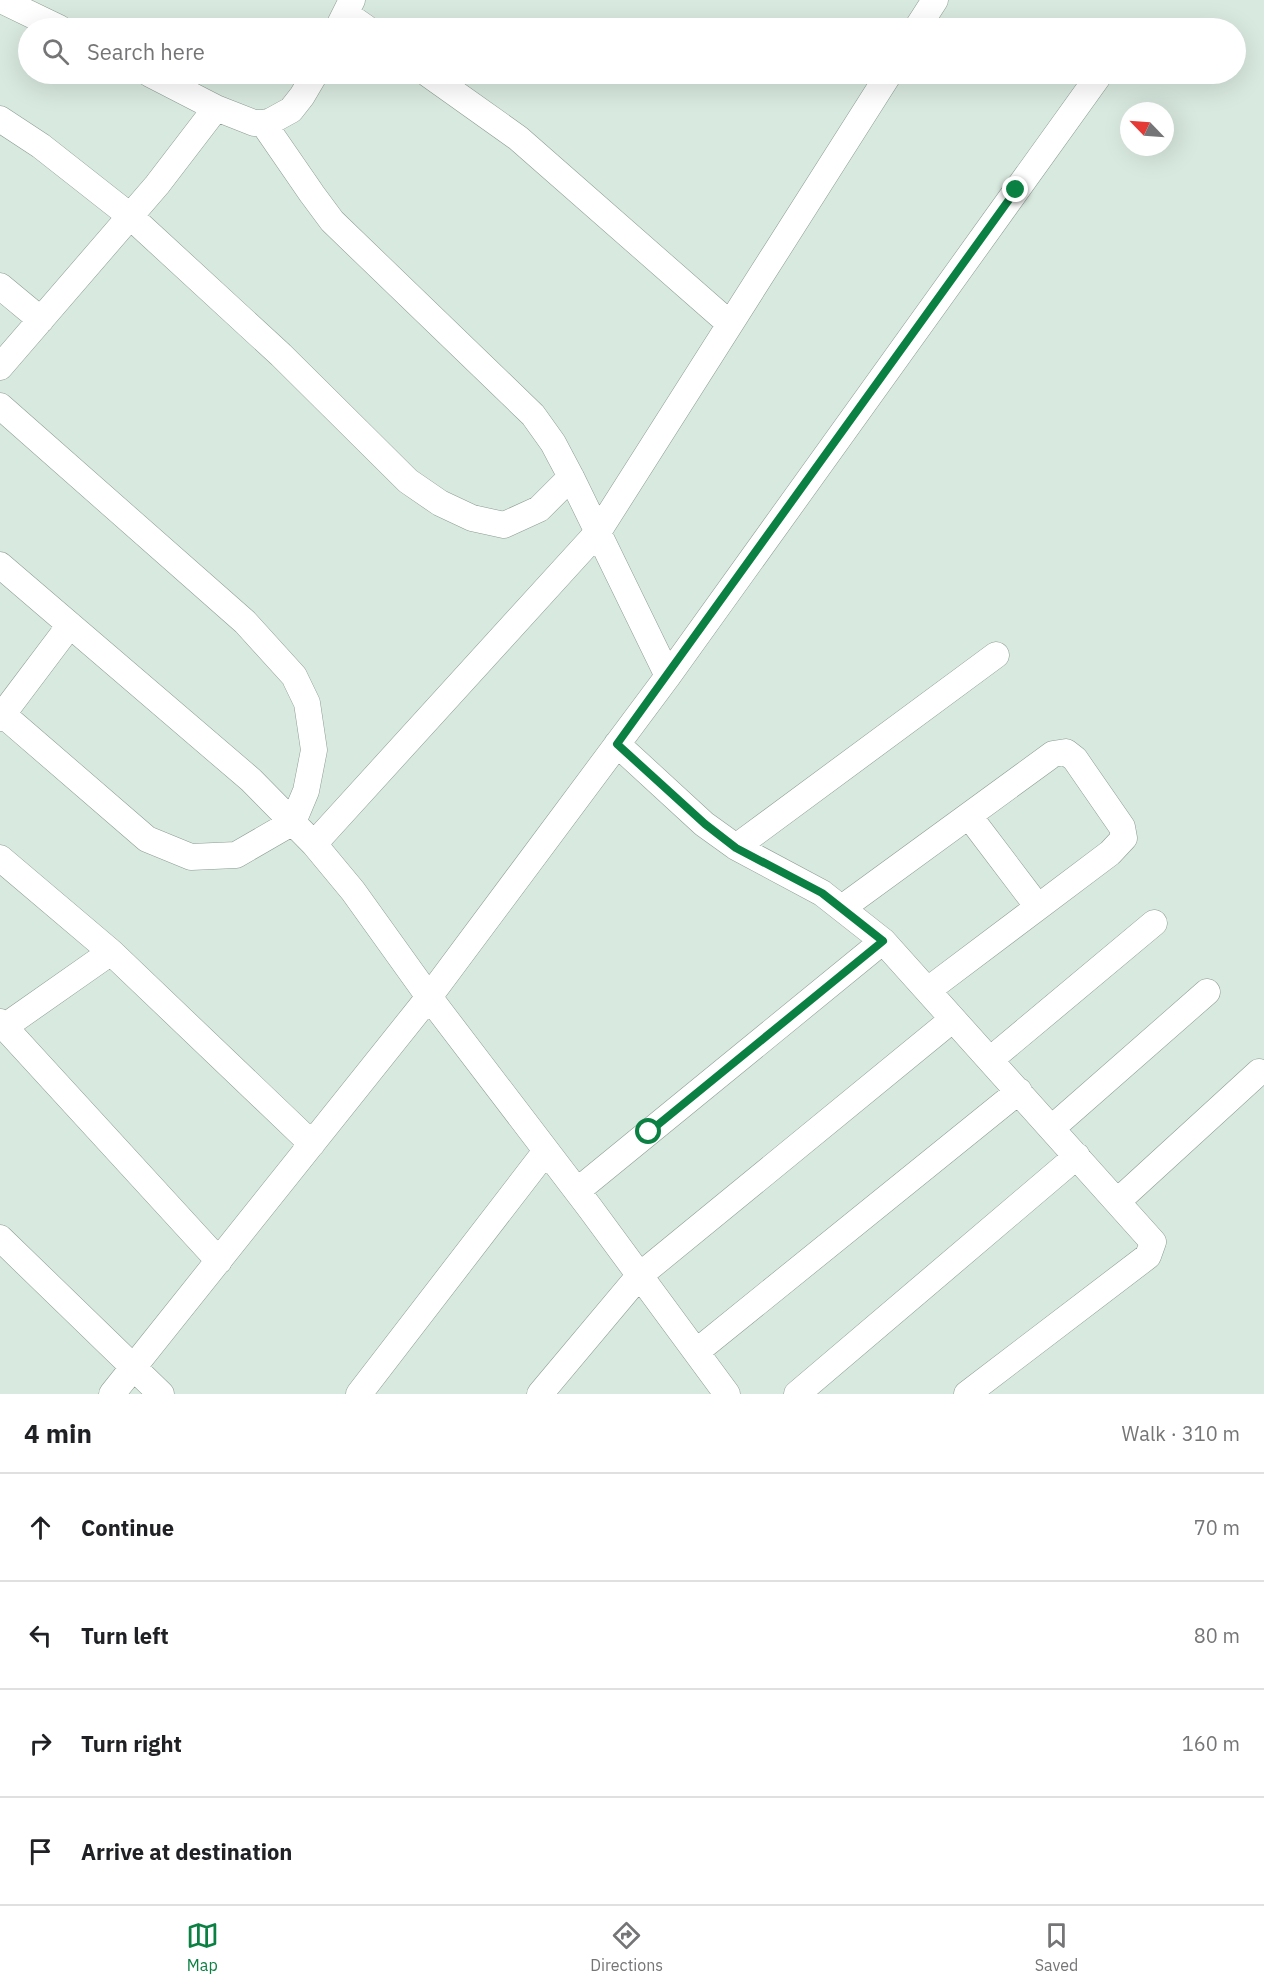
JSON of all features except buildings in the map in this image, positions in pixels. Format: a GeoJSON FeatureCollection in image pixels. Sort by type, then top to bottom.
{"type":"FeatureCollection","features":[{"type":"Feature","properties":{"kind":"street"},"geometry":{"type":"LineString","coordinates":[[1,0],[38,18]]}},
{"type":"Feature","properties":{"kind":"street"},"geometry":{"type":"LineString","coordinates":[[923,18],[934,0]]}},
{"type":"Feature","properties":{"kind":"street"},"geometry":{"type":"LineString","coordinates":[[169,84],[216,108],[254,123],[263,123],[291,110],[309,84]]}},
{"type":"Feature","properties":{"kind":"street"},"geometry":{"type":"LineString","coordinates":[[442,84],[518,138],[730,324]]}},
{"type":"Feature","properties":{"kind":"street"},"geometry":{"type":"LineString","coordinates":[[314,844],[598,532],[883,84]]}},
{"type":"Feature","properties":{"kind":"street"},"geometry":{"type":"LineString","coordinates":[[112,1394],[429,998],[668,676],[1093,84]]}},
{"type":"Feature","properties":{"kind":"street"},"geometry":{"type":"LineString","coordinates":[[0,367],[157,185],[216,108]]}},
{"type":"Feature","properties":{"kind":"street"},"geometry":{"type":"LineString","coordinates":[[0,119],[41,146],[130,216],[281,355],[408,481],[440,503],[472,518],[504,525],[539,509],[571,477]]}},
{"type":"Feature","properties":{"kind":"street"},"geometry":{"type":"LineString","coordinates":[[263,123],[332,220],[534,415],[553,443],[571,477],[668,676]]}},
{"type":"Feature","properties":{"kind":"street"},"geometry":{"type":"LineString","coordinates":[[0,286],[40,320]]}},
{"type":"Feature","properties":{"kind":"street"},"geometry":{"type":"LineString","coordinates":[[0,406],[245,622],[294,675],[307,703],[315,750],[306,791],[293,822],[236,855],[191,857],[147,839],[1,715],[70,625]]}},
{"type":"Feature","properties":{"kind":"street"},"geometry":{"type":"LineString","coordinates":[[0,565],[251,780],[314,844],[353,891],[429,998],[578,1191],[727,1394]]}},
{"type":"Feature","properties":{"kind":"street"},"geometry":{"type":"LineString","coordinates":[[736,848],[996,655]]}},
{"type":"Feature","properties":{"kind":"street"},"geometry":{"type":"LineString","coordinates":[[617,744],[705,824],[736,848],[822,893],[883,941],[1153,1242],[1148,1256],[967,1394]]}},
{"type":"Feature","properties":{"kind":"street"},"geometry":{"type":"LineString","coordinates":[[842,909],[1053,754],[1066,752],[1075,759],[1122,826],[1124,838],[1110,853],[928,990]]}},
{"type":"Feature","properties":{"kind":"street"},"geometry":{"type":"LineString","coordinates":[[969,816],[1038,907]]}},
{"type":"Feature","properties":{"kind":"street"},"geometry":{"type":"LineString","coordinates":[[0,858],[111,952],[312,1144]]}},
{"type":"Feature","properties":{"kind":"street"},"geometry":{"type":"LineString","coordinates":[[990,1060],[1154,923]]}},
{"type":"Feature","properties":{"kind":"street"},"geometry":{"type":"LineString","coordinates":[[578,1191],[883,941]]}},
{"type":"Feature","properties":{"kind":"street"},"geometry":{"type":"LineString","coordinates":[[111,952],[2,1025],[219,1261]]}},
{"type":"Feature","properties":{"kind":"street"},"geometry":{"type":"LineString","coordinates":[[1052,1128],[1207,992]]}},
{"type":"Feature","properties":{"kind":"street"},"geometry":{"type":"LineString","coordinates":[[540,1394],[639,1276],[953,1019]]}},
{"type":"Feature","properties":{"kind":"street"},"geometry":{"type":"LineString","coordinates":[[1118,1201],[1259,1072]]}},
{"type":"Feature","properties":{"kind":"street"},"geometry":{"type":"LineString","coordinates":[[696,1352],[1019,1091]]}},
{"type":"Feature","properties":{"kind":"street"},"geometry":{"type":"LineString","coordinates":[[360,1394],[546,1151]]}},
{"type":"Feature","properties":{"kind":"street"},"geometry":{"type":"LineString","coordinates":[[797,1394],[1077,1156]]}},
{"type":"Feature","properties":{"kind":"street"},"geometry":{"type":"LineString","coordinates":[[2,1244],[161,1394]]}},
{"type":"Feature","properties":{"kind":"route"},"geometry":{"type":"LineString","coordinates":[[649,1132],[883,941],[822,893],[736,848],[705,824],[617,744],[1016,190]]}}]}
